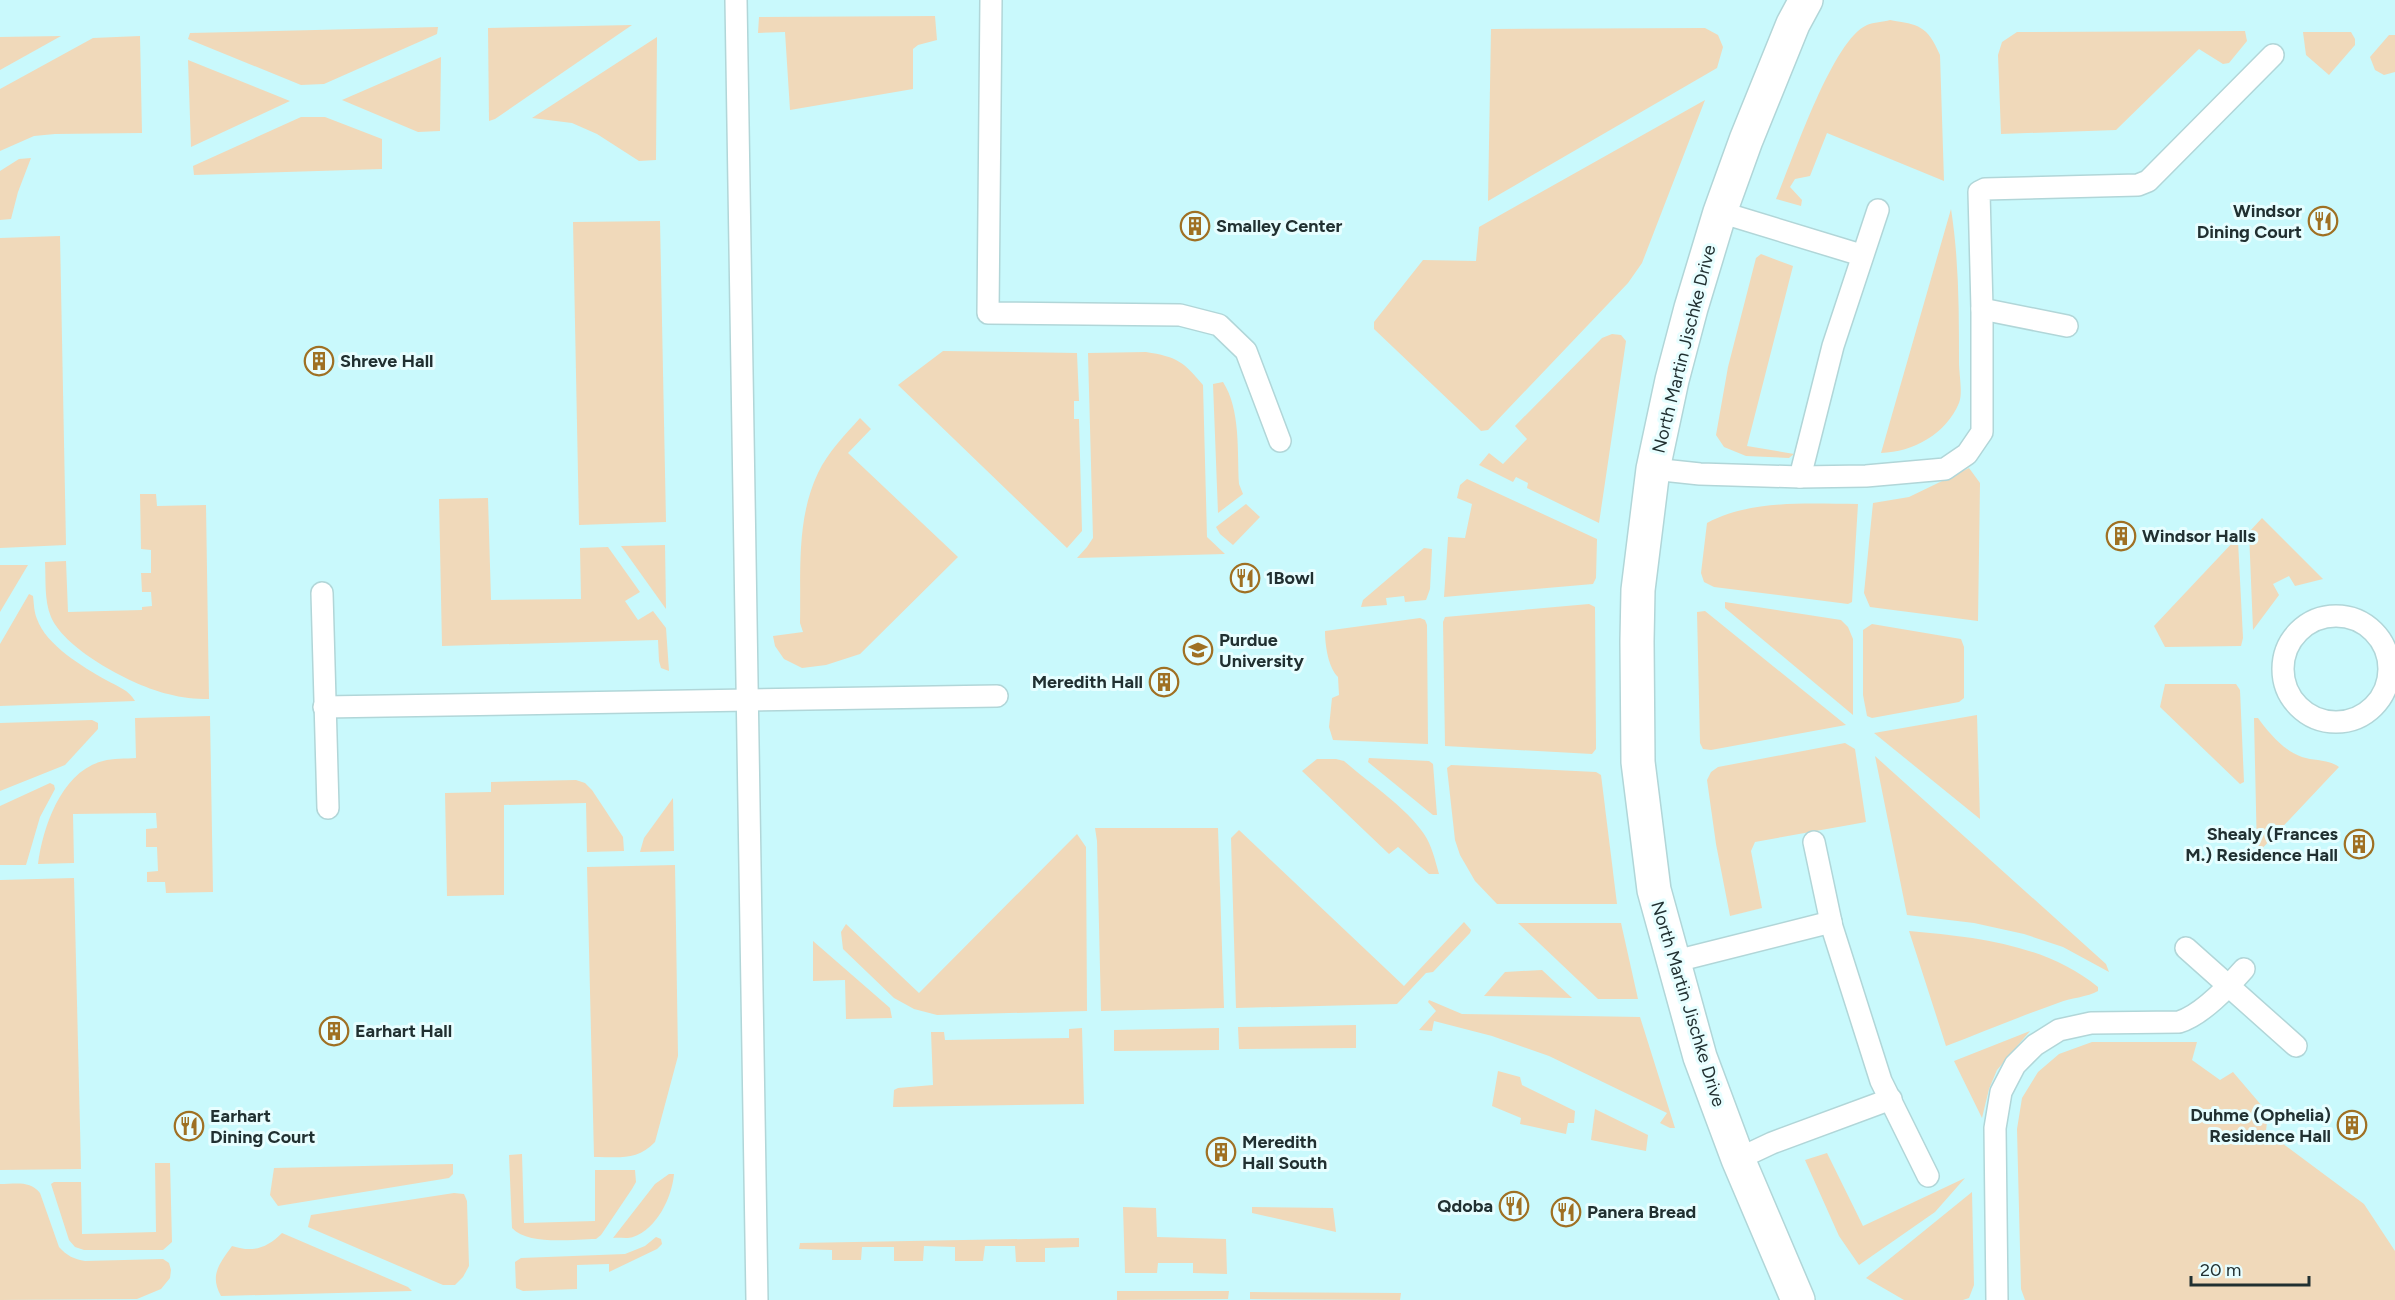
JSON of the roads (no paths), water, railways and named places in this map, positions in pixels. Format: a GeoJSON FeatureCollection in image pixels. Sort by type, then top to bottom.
{"type":"FeatureCollection","features":[{"type":"Feature","properties":{"kind":"street","name":"North Martin Jischke Drive"},"geometry":{"type":"LineString","coordinates":[[1798,1300],[1738,1159],[1700,1057],[1654,890],[1638,762],[1638,590],[1653,469],[1690,308],[1720,212],[1793,24],[1806,0]]}},
{"type":"Feature","properties":{"kind":"lane"},"geometry":{"type":"LineString","coordinates":[[736,0],[757,1300]]}},
{"type":"Feature","properties":{"kind":"lane"},"geometry":{"type":"LineString","coordinates":[[991,0],[988,314],[1180,315],[1219,325],[1246,351],[1280,441]]}},
{"type":"Feature","properties":{"kind":"lane"},"geometry":{"type":"LineString","coordinates":[[1653,469],[1700,474],[1800,477],[1866,476],[1945,469],[1967,454],[1982,432],[1979,192],[1985,189],[2138,185],[2148,181],[2272,55]]}},
{"type":"Feature","properties":{"kind":"lane"},"geometry":{"type":"LineString","coordinates":[[1800,477],[1833,346],[1861,255],[1878,210]]}},
{"type":"Feature","properties":{"kind":"lane"},"geometry":{"type":"LineString","coordinates":[[1720,212],[1861,255]]}},
{"type":"Feature","properties":{"kind":"lane"},"geometry":{"type":"LineString","coordinates":[[1982,309],[2067,326]]}},
{"type":"Feature","properties":{"kind":"lane"},"geometry":{"type":"LineString","coordinates":[[322,592],[328,808]]}},
{"type":"Feature","properties":{"kind":"lane"},"geometry":{"type":"LineString","coordinates":[[2329,616],[2348,617],[2365,624],[2378,637],[2387,653],[2392,672],[2377,702],[2365,714],[2349,721],[2332,722],[2316,719],[2301,710],[2290,697],[2284,681],[2283,664],[2286,648],[2297,633],[2311,621],[2329,616]]}},
{"type":"Feature","properties":{"kind":"lane"},"geometry":{"type":"LineString","coordinates":[[324,707],[997,696]]}},
{"type":"Feature","properties":{"kind":"lane"},"geometry":{"type":"LineString","coordinates":[[1814,842],[1831,922],[1881,1081],[1928,1176]]}},
{"type":"Feature","properties":{"kind":"lane"},"geometry":{"type":"LineString","coordinates":[[1672,962],[1831,922]]}},
{"type":"Feature","properties":{"kind":"lane"},"geometry":{"type":"LineString","coordinates":[[2186,948],[2296,1046]]}},
{"type":"Feature","properties":{"kind":"lane"},"geometry":{"type":"LineString","coordinates":[[1997,1300],[1995,1128],[2001,1092],[2015,1065],[2035,1045],[2059,1030],[2091,1023],[2179,1022],[2189,1019],[2228,986],[2244,969]]}},
{"type":"Feature","properties":{"kind":"lane"},"geometry":{"type":"LineString","coordinates":[[1738,1159],[1772,1143],[1891,1099]]}},
{"type":"Feature","properties":{"kind":"place","name":"Windsor Dining Court"},"geometry":{"type":"Point","coordinates":[2323,221]}},
{"type":"Feature","properties":{"kind":"place","name":"Smalley Center"},"geometry":{"type":"Point","coordinates":[1195,226]}},
{"type":"Feature","properties":{"kind":"place","name":"Shreve Hall"},"geometry":{"type":"Point","coordinates":[319,361]}},
{"type":"Feature","properties":{"kind":"place","name":"Windsor Halls"},"geometry":{"type":"Point","coordinates":[2121,536]}},
{"type":"Feature","properties":{"kind":"place","name":"1Bowl"},"geometry":{"type":"Point","coordinates":[1245,578]}},
{"type":"Feature","properties":{"kind":"place","name":"Purdue University"},"geometry":{"type":"Point","coordinates":[1198,650]}},
{"type":"Feature","properties":{"kind":"place","name":"Meredith Hall"},"geometry":{"type":"Point","coordinates":[1164,682]}},
{"type":"Feature","properties":{"kind":"place","name":"Shealy (Frances M.) Residence Hall"},"geometry":{"type":"Point","coordinates":[2359,844]}},
{"type":"Feature","properties":{"kind":"place","name":"Earhart Hall"},"geometry":{"type":"Point","coordinates":[334,1031]}},
{"type":"Feature","properties":{"kind":"place","name":"Duhme (Ophelia) Residence Hall"},"geometry":{"type":"Point","coordinates":[2352,1125]}},
{"type":"Feature","properties":{"kind":"place","name":"Earhart Dining Court"},"geometry":{"type":"Point","coordinates":[189,1126]}},
{"type":"Feature","properties":{"kind":"place","name":"Meredith Hall South"},"geometry":{"type":"Point","coordinates":[1221,1152]}},
{"type":"Feature","properties":{"kind":"place","name":"Qdoba"},"geometry":{"type":"Point","coordinates":[1514,1206]}},
{"type":"Feature","properties":{"kind":"place","name":"Panera Bread"},"geometry":{"type":"Point","coordinates":[1566,1212]}}]}
